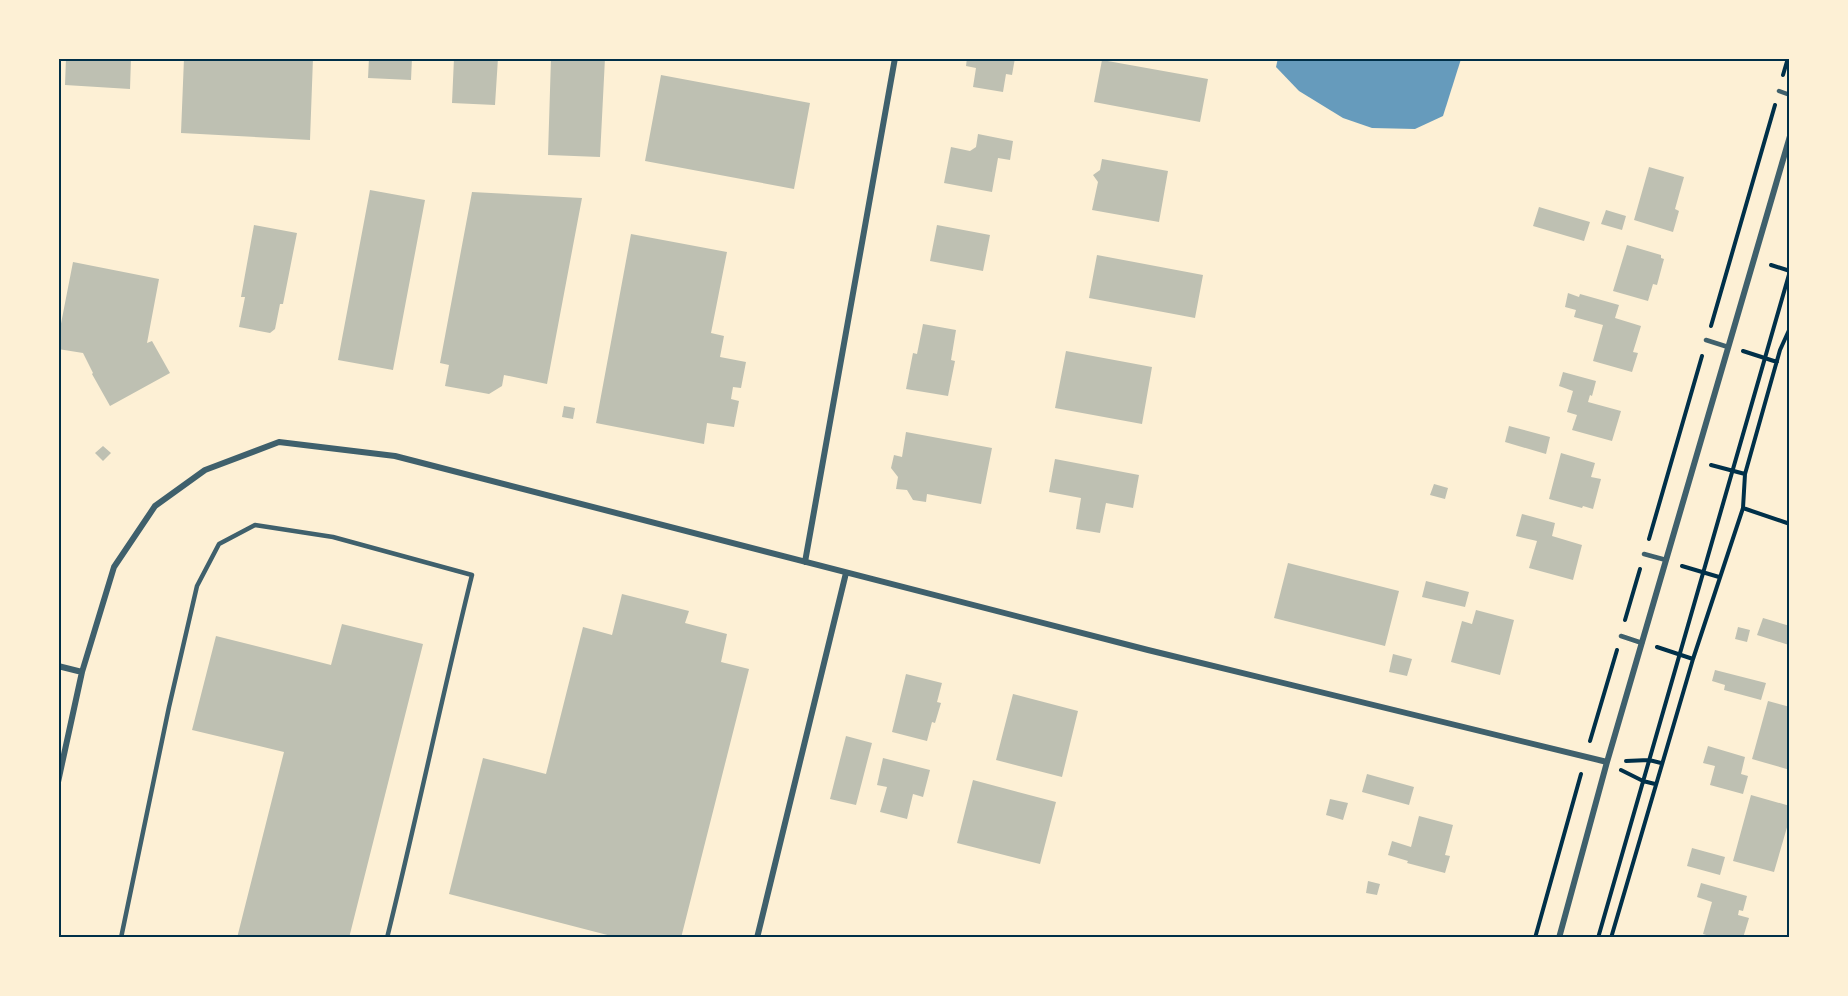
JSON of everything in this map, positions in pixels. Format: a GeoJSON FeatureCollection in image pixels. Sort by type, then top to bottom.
{"type":"FeatureCollection","features":[{"type":"Feature","properties":{"kind":"street"},"geometry":{"type":"LineString","coordinates":[[805,562],[895,58]]}},
{"type":"Feature","properties":{"kind":"street"},"geometry":{"type":"LineString","coordinates":[[1559,938],[1607,762],[1790,136]]}},
{"type":"Feature","properties":{"kind":"street"},"geometry":{"type":"LineString","coordinates":[[58,782],[82,672],[114,567],[155,506],[205,470],[279,442],[396,456],[1148,650],[1607,762]]}},
{"type":"Feature","properties":{"kind":"street"},"geometry":{"type":"LineString","coordinates":[[757,938],[846,573]]}},
{"type":"Feature","properties":{"kind":"street"},"geometry":{"type":"LineString","coordinates":[[58,666],[82,672]]}},
{"type":"Feature","properties":{"kind":"lane"},"geometry":{"type":"LineString","coordinates":[[1779,92],[1790,95]]}},
{"type":"Feature","properties":{"kind":"lane"},"geometry":{"type":"LineString","coordinates":[[1706,340],[1728,347]]}},
{"type":"Feature","properties":{"kind":"lane"},"geometry":{"type":"LineString","coordinates":[[121,938],[169,707],[197,586],[219,544],[255,525],[333,537],[472,575],[446,678],[387,938]]}},
{"type":"Feature","properties":{"kind":"lane"},"geometry":{"type":"LineString","coordinates":[[1644,554],[1666,561]]}},
{"type":"Feature","properties":{"kind":"lane"},"geometry":{"type":"LineString","coordinates":[[1621,636],[1642,642]]}},
{"type":"Feature","properties":{"kind":"path"},"geometry":{"type":"LineString","coordinates":[[1535,938],[1788,58]]}},
{"type":"Feature","properties":{"kind":"path"},"geometry":{"type":"LineString","coordinates":[[1598,938],[1790,271]]}},
{"type":"Feature","properties":{"kind":"path"},"geometry":{"type":"LineString","coordinates":[[1611,938],[1693,659],[1743,508],[1745,474],[1780,350],[1790,328]]}},
{"type":"Feature","properties":{"kind":"path"},"geometry":{"type":"LineString","coordinates":[[1728,347],[1777,362]]}},
{"type":"Feature","properties":{"kind":"path"},"geometry":{"type":"LineString","coordinates":[[1695,461],[1745,474]]}},
{"type":"Feature","properties":{"kind":"path"},"geometry":{"type":"LineString","coordinates":[[1743,508],[1790,524]]}},
{"type":"Feature","properties":{"kind":"path"},"geometry":{"type":"LineString","coordinates":[[1666,561],[1719,577]]}},
{"type":"Feature","properties":{"kind":"path"},"geometry":{"type":"LineString","coordinates":[[1642,642],[1693,659]]}},
{"type":"Feature","properties":{"kind":"path"},"geometry":{"type":"LineString","coordinates":[[1648,760],[1661,764]]}},
{"type":"Feature","properties":{"kind":"path"},"geometry":{"type":"LineString","coordinates":[[1643,781],[1656,784]]}},
{"type":"Feature","properties":{"kind":"water"},"geometry":{"type":"Polygon","coordinates":[[[1278,58],[1461,59],[1443,116],[1415,129],[1372,128],[1343,118],[1299,91],[1276,67],[1278,58]]]}},
{"type":"Feature","properties":{"kind":"building"},"geometry":{"type":"Polygon","coordinates":[[[66,58],[131,58],[130,89],[65,85],[66,58]]]}},
{"type":"Feature","properties":{"kind":"building"},"geometry":{"type":"Polygon","coordinates":[[[184,58],[313,58],[310,140],[181,133],[184,58]]]}},
{"type":"Feature","properties":{"kind":"building"},"geometry":{"type":"Polygon","coordinates":[[[369,58],[412,58],[411,80],[368,78],[369,58]]]}},
{"type":"Feature","properties":{"kind":"building"},"geometry":{"type":"Polygon","coordinates":[[[454,58],[498,58],[495,105],[452,103],[454,58]]]}},
{"type":"Feature","properties":{"kind":"building"},"geometry":{"type":"Polygon","coordinates":[[[551,58],[605,58],[600,157],[548,155],[551,58]]]}},
{"type":"Feature","properties":{"kind":"building"},"geometry":{"type":"Polygon","coordinates":[[[967,58],[1015,58],[1012,75],[1006,74],[1003,92],[973,87],[976,68],[966,66],[967,58]]]}},
{"type":"Feature","properties":{"kind":"building"},"geometry":{"type":"Polygon","coordinates":[[[1102,60],[1208,79],[1200,122],[1094,102],[1102,60]]]}},
{"type":"Feature","properties":{"kind":"building"},"geometry":{"type":"Polygon","coordinates":[[[661,75],[810,103],[794,189],[645,161],[661,75]]]}},
{"type":"Feature","properties":{"kind":"building"},"geometry":{"type":"Polygon","coordinates":[[[978,134],[1013,141],[1010,160],[998,158],[992,192],[944,183],[951,147],[970,151],[976,147],[978,134]]]}},
{"type":"Feature","properties":{"kind":"building"},"geometry":{"type":"Polygon","coordinates":[[[1102,159],[1168,171],[1159,222],[1092,210],[1098,182],[1093,175],[1100,170],[1102,159]]]}},
{"type":"Feature","properties":{"kind":"building"},"geometry":{"type":"Polygon","coordinates":[[[1649,167],[1684,177],[1675,209],[1679,211],[1673,232],[1634,220],[1649,167]]]}},
{"type":"Feature","properties":{"kind":"building"},"geometry":{"type":"Polygon","coordinates":[[[370,190],[425,200],[393,370],[338,360],[370,190]]]}},
{"type":"Feature","properties":{"kind":"building"},"geometry":{"type":"Polygon","coordinates":[[[472,192],[582,198],[547,384],[504,375],[502,386],[489,394],[445,386],[449,365],[440,363],[472,192]]]}},
{"type":"Feature","properties":{"kind":"building"},"geometry":{"type":"Polygon","coordinates":[[[1539,207],[1590,222],[1584,241],[1533,226],[1539,207]]]}},
{"type":"Feature","properties":{"kind":"building"},"geometry":{"type":"Polygon","coordinates":[[[1606,210],[1626,216],[1622,230],[1601,224],[1606,210]]]}},
{"type":"Feature","properties":{"kind":"building"},"geometry":{"type":"Polygon","coordinates":[[[254,225],[297,233],[283,304],[280,304],[275,329],[270,333],[239,327],[245,297],[241,297],[254,225]]]}},
{"type":"Feature","properties":{"kind":"building"},"geometry":{"type":"Polygon","coordinates":[[[937,225],[990,235],[983,271],[930,261],[937,225]]]}},
{"type":"Feature","properties":{"kind":"building"},"geometry":{"type":"Polygon","coordinates":[[[631,234],[727,252],[711,333],[724,336],[720,357],[746,362],[741,388],[733,387],[731,399],[739,401],[734,427],[707,423],[704,444],[596,423],[631,234]]]}},
{"type":"Feature","properties":{"kind":"building"},"geometry":{"type":"Polygon","coordinates":[[[1627,245],[1661,255],[1664,259],[1657,285],[1653,284],[1648,301],[1613,291],[1627,245]]]}},
{"type":"Feature","properties":{"kind":"building"},"geometry":{"type":"Polygon","coordinates":[[[1097,255],[1203,275],[1195,318],[1089,298],[1097,255]]]}},
{"type":"Feature","properties":{"kind":"building"},"geometry":{"type":"Polygon","coordinates":[[[73,262],[159,279],[147,343],[152,341],[170,373],[110,406],[83,353],[58,349],[73,262]]]}},
{"type":"Feature","properties":{"kind":"building"},"geometry":{"type":"Polygon","coordinates":[[[1568,293],[1619,305],[1615,318],[1641,326],[1633,352],[1638,353],[1632,372],[1593,361],[1603,325],[1574,317],[1576,310],[1565,307],[1568,293]]]}},
{"type":"Feature","properties":{"kind":"building"},"geometry":{"type":"Polygon","coordinates":[[[923,324],[956,330],[951,360],[955,361],[948,396],[906,389],[913,353],[917,354],[923,324]]]}},
{"type":"Feature","properties":{"kind":"building"},"geometry":{"type":"Polygon","coordinates":[[[1066,351],[1152,367],[1142,424],[1055,408],[1066,351]]]}},
{"type":"Feature","properties":{"kind":"building"},"geometry":{"type":"Polygon","coordinates":[[[1563,372],[1596,381],[1588,402],[1621,411],[1612,441],[1572,430],[1577,415],[1567,412],[1573,391],[1559,386],[1563,372]]]}},
{"type":"Feature","properties":{"kind":"building"},"geometry":{"type":"Polygon","coordinates":[[[564,406],[575,408],[573,419],[562,417],[564,406]]]}},
{"type":"Feature","properties":{"kind":"building"},"geometry":{"type":"Polygon","coordinates":[[[1509,426],[1550,437],[1546,454],[1505,442],[1509,426]]]}},
{"type":"Feature","properties":{"kind":"building"},"geometry":{"type":"Polygon","coordinates":[[[906,432],[992,448],[981,504],[927,494],[926,502],[913,500],[907,490],[896,489],[898,477],[891,468],[894,455],[902,457],[906,432]]]}},
{"type":"Feature","properties":{"kind":"building"},"geometry":{"type":"Polygon","coordinates":[[[103,446],[111,453],[103,461],[95,453],[103,446]]]}},
{"type":"Feature","properties":{"kind":"building"},"geometry":{"type":"Polygon","coordinates":[[[1561,453],[1595,463],[1591,477],[1601,479],[1593,509],[1549,499],[1561,453]]]}},
{"type":"Feature","properties":{"kind":"building"},"geometry":{"type":"Polygon","coordinates":[[[1055,459],[1139,475],[1133,508],[1106,503],[1100,533],[1076,529],[1081,498],[1049,492],[1055,459]]]}},
{"type":"Feature","properties":{"kind":"building"},"geometry":{"type":"Polygon","coordinates":[[[1434,484],[1448,488],[1445,499],[1430,495],[1434,484]]]}},
{"type":"Feature","properties":{"kind":"building"},"geometry":{"type":"Polygon","coordinates":[[[1522,514],[1555,523],[1552,536],[1582,545],[1573,580],[1529,568],[1537,541],[1516,536],[1522,514]]]}},
{"type":"Feature","properties":{"kind":"building"},"geometry":{"type":"Polygon","coordinates":[[[1288,563],[1399,591],[1385,646],[1274,618],[1288,563]]]}},
{"type":"Feature","properties":{"kind":"building"},"geometry":{"type":"Polygon","coordinates":[[[1426,581],[1469,592],[1465,607],[1422,597],[1426,581]]]}},
{"type":"Feature","properties":{"kind":"building"},"geometry":{"type":"Polygon","coordinates":[[[622,594],[689,611],[685,623],[727,634],[721,662],[749,669],[681,938],[619,938],[449,894],[483,758],[546,774],[583,627],[612,635],[622,594]]]}},
{"type":"Feature","properties":{"kind":"building"},"geometry":{"type":"Polygon","coordinates":[[[1476,610],[1514,620],[1500,675],[1451,662],[1462,621],[1472,624],[1476,610]]]}},
{"type":"Feature","properties":{"kind":"building"},"geometry":{"type":"Polygon","coordinates":[[[1763,618],[1790,626],[1789,645],[1757,635],[1763,618]]]}},
{"type":"Feature","properties":{"kind":"building"},"geometry":{"type":"Polygon","coordinates":[[[342,624],[423,644],[349,938],[237,938],[284,752],[192,730],[216,636],[331,665],[342,624]]]}},
{"type":"Feature","properties":{"kind":"building"},"geometry":{"type":"Polygon","coordinates":[[[1738,627],[1750,630],[1747,642],[1735,639],[1738,627]]]}},
{"type":"Feature","properties":{"kind":"building"},"geometry":{"type":"Polygon","coordinates":[[[1393,654],[1412,659],[1407,676],[1389,672],[1393,654]]]}},
{"type":"Feature","properties":{"kind":"building"},"geometry":{"type":"Polygon","coordinates":[[[1715,670],[1766,683],[1761,700],[1724,690],[1725,685],[1712,681],[1715,670]]]}},
{"type":"Feature","properties":{"kind":"building"},"geometry":{"type":"Polygon","coordinates":[[[906,674],[942,683],[937,702],[941,703],[935,723],[932,722],[927,741],[892,732],[906,674]]]}},
{"type":"Feature","properties":{"kind":"building"},"geometry":{"type":"Polygon","coordinates":[[[1013,694],[1078,711],[1062,777],[996,760],[1013,694]]]}},
{"type":"Feature","properties":{"kind":"building"},"geometry":{"type":"Polygon","coordinates":[[[1768,701],[1790,707],[1790,770],[1752,759],[1768,701]]]}},
{"type":"Feature","properties":{"kind":"building"},"geometry":{"type":"Polygon","coordinates":[[[846,736],[872,743],[856,805],[830,799],[846,736]]]}},
{"type":"Feature","properties":{"kind":"building"},"geometry":{"type":"Polygon","coordinates":[[[1708,746],[1745,757],[1741,774],[1748,776],[1743,794],[1710,785],[1715,766],[1703,763],[1708,746]]]}},
{"type":"Feature","properties":{"kind":"building"},"geometry":{"type":"Polygon","coordinates":[[[883,758],[930,770],[923,797],[913,794],[907,819],[880,812],[887,787],[877,785],[883,758]]]}},
{"type":"Feature","properties":{"kind":"building"},"geometry":{"type":"Polygon","coordinates":[[[1367,774],[1414,787],[1409,805],[1362,792],[1367,774]]]}},
{"type":"Feature","properties":{"kind":"building"},"geometry":{"type":"Polygon","coordinates":[[[973,780],[1056,802],[1040,864],[957,843],[973,780]]]}},
{"type":"Feature","properties":{"kind":"building"},"geometry":{"type":"Polygon","coordinates":[[[1751,795],[1790,806],[1790,817],[1774,872],[1733,861],[1751,795]]]}},
{"type":"Feature","properties":{"kind":"building"},"geometry":{"type":"Polygon","coordinates":[[[1330,799],[1348,803],[1343,820],[1326,815],[1330,799]]]}},
{"type":"Feature","properties":{"kind":"building"},"geometry":{"type":"Polygon","coordinates":[[[1419,816],[1453,825],[1445,855],[1450,856],[1445,873],[1407,863],[1408,861],[1388,855],[1392,841],[1411,847],[1419,816]]]}},
{"type":"Feature","properties":{"kind":"building"},"geometry":{"type":"Polygon","coordinates":[[[1692,848],[1725,857],[1720,875],[1687,866],[1692,848]]]}},
{"type":"Feature","properties":{"kind":"building"},"geometry":{"type":"Polygon","coordinates":[[[1368,881],[1380,884],[1377,895],[1366,893],[1368,881]]]}},
{"type":"Feature","properties":{"kind":"building"},"geometry":{"type":"Polygon","coordinates":[[[1701,883],[1747,896],[1743,911],[1739,910],[1738,915],[1749,918],[1743,938],[1716,938],[1703,934],[1712,902],[1697,897],[1701,883]]]}}]}
